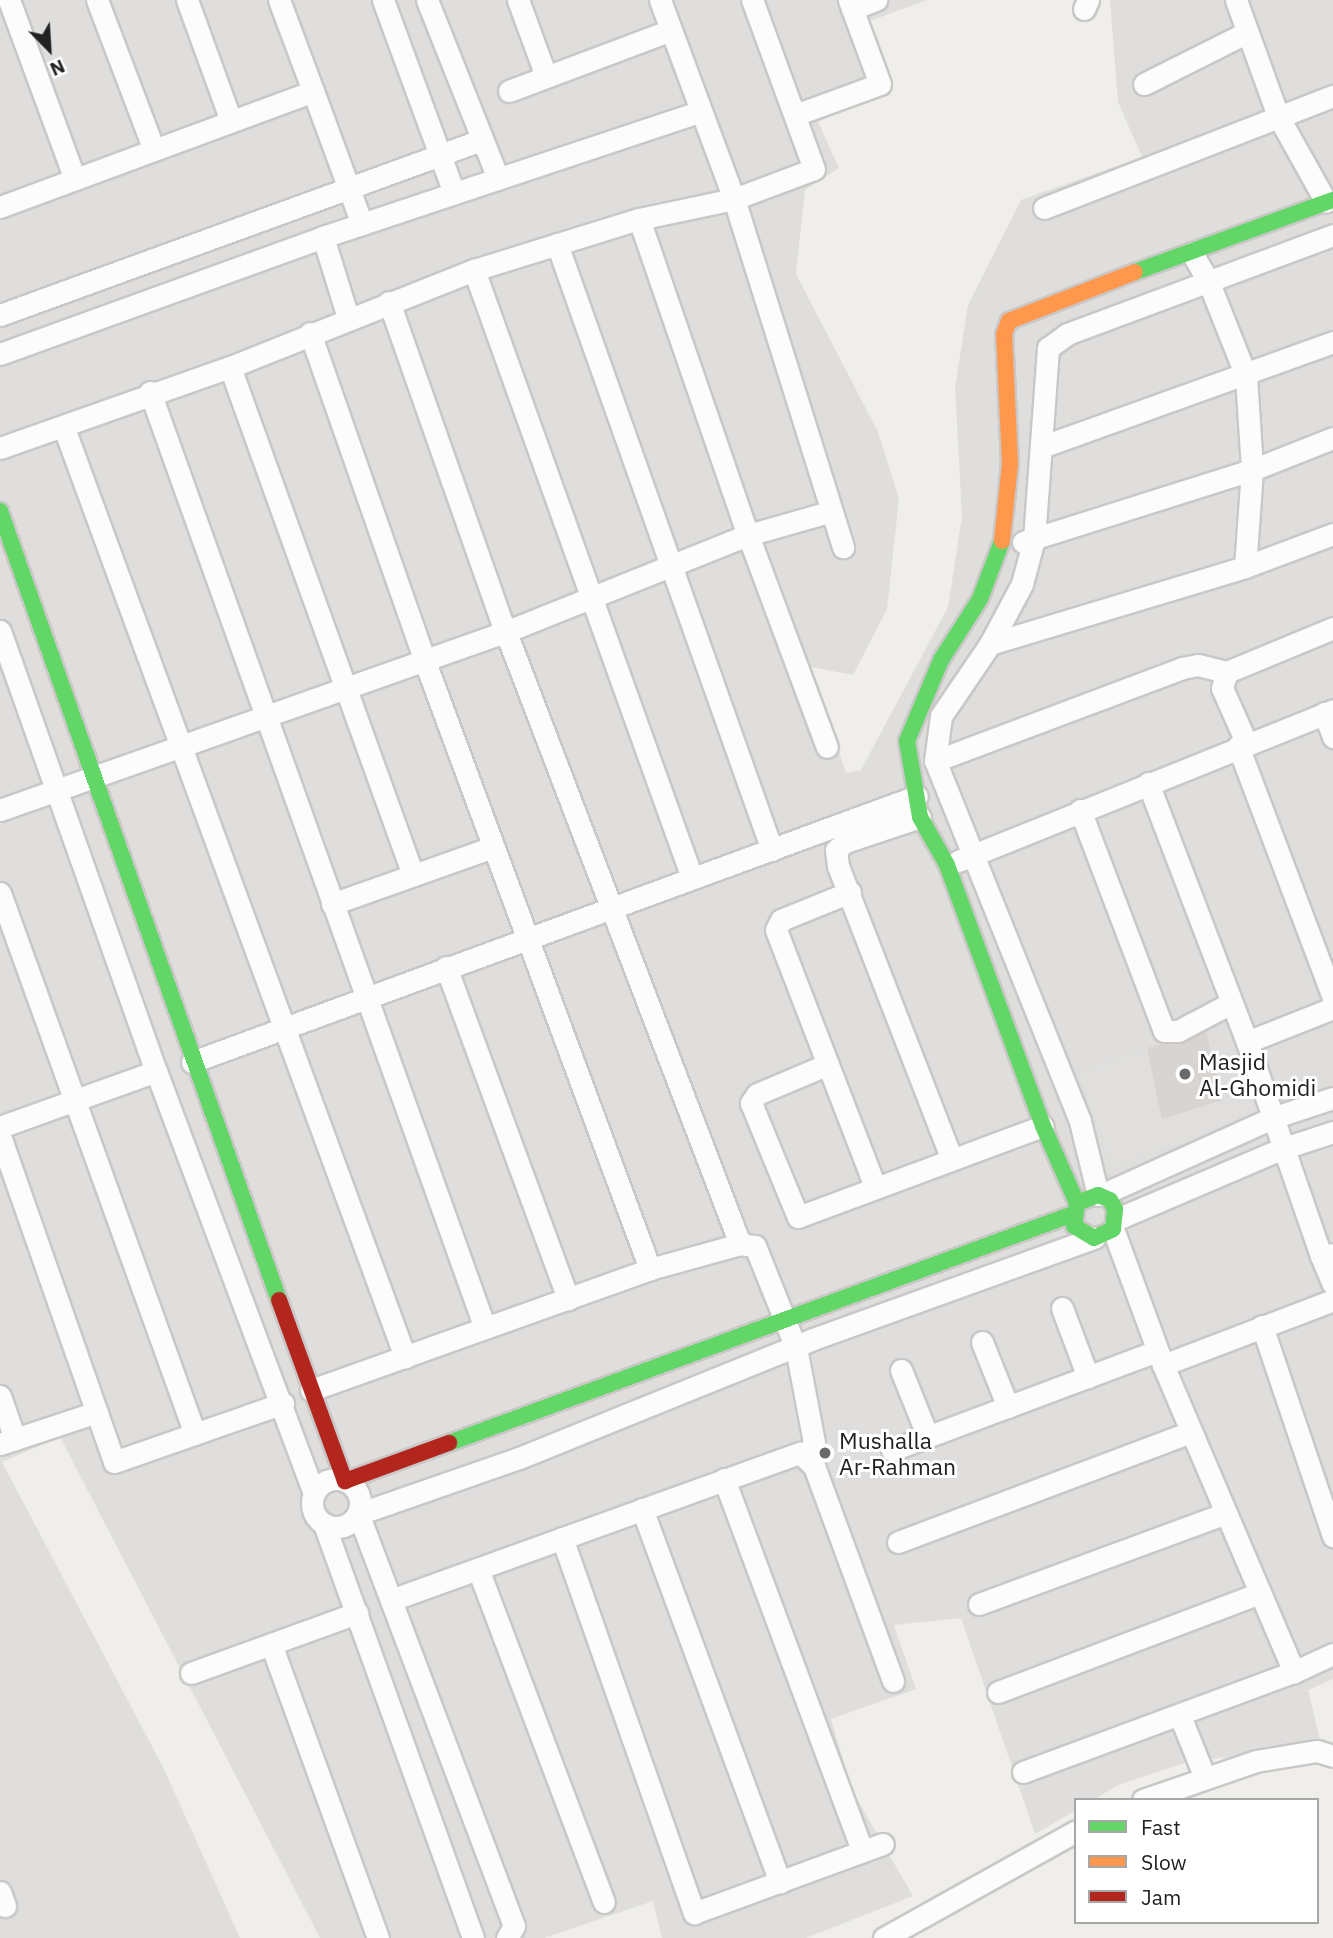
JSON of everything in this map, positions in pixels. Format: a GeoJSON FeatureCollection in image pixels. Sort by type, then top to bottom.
{"type":"FeatureCollection","features":[{"type":"Feature","properties":{"kind":"street"},"geometry":{"type":"LineString","coordinates":[[9,0],[75,179]]}},
{"type":"Feature","properties":{"kind":"street"},"geometry":{"type":"LineString","coordinates":[[97,0],[154,150]]}},
{"type":"Feature","properties":{"kind":"street"},"geometry":{"type":"LineString","coordinates":[[187,0],[231,121]]}},
{"type":"Feature","properties":{"kind":"street"},"geometry":{"type":"LineString","coordinates":[[279,0],[362,224]]}},
{"type":"Feature","properties":{"kind":"street"},"geometry":{"type":"LineString","coordinates":[[426,0],[498,178]]}},
{"type":"Feature","properties":{"kind":"street"},"geometry":{"type":"LineString","coordinates":[[518,0],[547,76]]}},
{"type":"Feature","properties":{"kind":"street"},"geometry":{"type":"LineString","coordinates":[[660,0],[734,199],[843,547]]}},
{"type":"Feature","properties":{"kind":"street"},"geometry":{"type":"LineString","coordinates":[[0,448],[64,428],[150,393],[230,367],[474,270],[639,219],[734,199],[814,169],[752,0]]}},
{"type":"Feature","properties":{"kind":"street"},"geometry":{"type":"LineString","coordinates":[[795,115],[880,84],[850,4],[876,0]]}},
{"type":"Feature","properties":{"kind":"street"},"geometry":{"type":"LineString","coordinates":[[1108,1229],[1074,1226],[1075,1208],[947,865],[920,817],[907,741],[941,660],[980,599],[1000,548],[1010,464],[1004,334],[1009,321],[1329,201],[1278,116],[1236,0]]}},
{"type":"Feature","properties":{"kind":"street"},"geometry":{"type":"LineString","coordinates":[[390,2],[454,193]]}},
{"type":"Feature","properties":{"kind":"street"},"geometry":{"type":"LineString","coordinates":[[509,90],[671,30]]}},
{"type":"Feature","properties":{"kind":"street"},"geometry":{"type":"LineString","coordinates":[[1144,84],[1246,33]]}},
{"type":"Feature","properties":{"kind":"street"},"geometry":{"type":"LineString","coordinates":[[0,207],[313,91]]}},
{"type":"Feature","properties":{"kind":"street"},"geometry":{"type":"LineString","coordinates":[[1044,208],[1333,96]]}},
{"type":"Feature","properties":{"kind":"street"},"geometry":{"type":"LineString","coordinates":[[0,354],[323,237],[701,111]]}},
{"type":"Feature","properties":{"kind":"street"},"geometry":{"type":"LineString","coordinates":[[0,315],[481,140]]}},
{"type":"Feature","properties":{"kind":"street"},"geometry":{"type":"LineString","coordinates":[[639,219],[748,535],[827,747]]}},
{"type":"Feature","properties":{"kind":"street"},"geometry":{"type":"LineString","coordinates":[[1294,1672],[1108,1229],[1115,1209],[1099,1195],[1080,1121],[935,761],[941,716],[990,644],[1022,584],[1034,539],[1044,446],[1043,379],[1048,348],[1067,334],[1333,235]]}},
{"type":"Feature","properties":{"kind":"street"},"geometry":{"type":"LineString","coordinates":[[323,237],[348,318]]}},
{"type":"Feature","properties":{"kind":"street"},"geometry":{"type":"LineString","coordinates":[[557,244],[772,850]]}},
{"type":"Feature","properties":{"kind":"street"},"geometry":{"type":"LineString","coordinates":[[1192,253],[1209,283],[1246,376],[1252,470],[1245,567]]}},
{"type":"Feature","properties":{"kind":"street"},"geometry":{"type":"LineString","coordinates":[[474,270],[589,597],[692,878]]}},
{"type":"Feature","properties":{"kind":"street"},"geometry":{"type":"LineString","coordinates":[[97,280],[109,313]]}},
{"type":"Feature","properties":{"kind":"street"},"geometry":{"type":"LineString","coordinates":[[389,302],[505,632],[608,908],[740,1244]]}},
{"type":"Feature","properties":{"kind":"street"},"geometry":{"type":"LineString","coordinates":[[310,333],[424,659],[650,1269]]}},
{"type":"Feature","properties":{"kind":"street"},"geometry":{"type":"LineString","coordinates":[[1044,446],[1246,376],[1333,342]]}},
{"type":"Feature","properties":{"kind":"street"},"geometry":{"type":"LineString","coordinates":[[230,367],[414,875]]}},
{"type":"Feature","properties":{"kind":"street"},"geometry":{"type":"LineString","coordinates":[[150,393],[485,1328]]}},
{"type":"Feature","properties":{"kind":"street"},"geometry":{"type":"LineString","coordinates":[[64,428],[182,743],[405,1357]]}},
{"type":"Feature","properties":{"kind":"street"},"geometry":{"type":"LineString","coordinates":[[1000,548],[1252,470],[1333,438]]}},
{"type":"Feature","properties":{"kind":"street"},"geometry":{"type":"LineString","coordinates":[[0,511],[96,777],[192,1062],[311,1390],[345,1480],[358,1492],[358,1514],[514,1926],[507,1938]]}},
{"type":"Feature","properties":{"kind":"street"},"geometry":{"type":"LineString","coordinates":[[0,810],[58,791],[182,743],[505,632],[748,535],[830,512]]}},
{"type":"Feature","properties":{"kind":"street"},"geometry":{"type":"LineString","coordinates":[[990,644],[1245,567],[1333,534]]}},
{"type":"Feature","properties":{"kind":"street"},"geometry":{"type":"LineString","coordinates":[[1333,628],[1239,663],[1227,672],[1222,688],[1333,998]]}},
{"type":"Feature","properties":{"kind":"street"},"geometry":{"type":"LineString","coordinates":[[0,631],[156,1072],[283,1403],[314,1493],[314,1511],[324,1524],[473,1938]]}},
{"type":"Feature","properties":{"kind":"street"},"geometry":{"type":"LineString","coordinates":[[935,761],[1182,668],[1198,664],[1227,672]]}},
{"type":"Feature","properties":{"kind":"street"},"geometry":{"type":"LineString","coordinates":[[947,865],[1242,744],[1328,712],[1333,737]]}},
{"type":"Feature","properties":{"kind":"street"},"geometry":{"type":"LineString","coordinates":[[1148,783],[1247,1042],[1281,1149],[1327,1255],[1333,1284]]}},
{"type":"Feature","properties":{"kind":"street"},"geometry":{"type":"LineString","coordinates":[[192,1062],[365,996],[917,796]]}},
{"type":"Feature","properties":{"kind":"street"},"geometry":{"type":"LineString","coordinates":[[1080,810],[1164,1031],[1178,1031],[1231,1003]]}},
{"type":"Feature","properties":{"kind":"street"},"geometry":{"type":"LineString","coordinates":[[920,817],[840,845],[838,866],[951,1158]]}},
{"type":"Feature","properties":{"kind":"street"},"geometry":{"type":"LineString","coordinates":[[332,904],[493,847]]}},
{"type":"Feature","properties":{"kind":"street"},"geometry":{"type":"LineString","coordinates":[[850,892],[776,925],[826,1065],[874,1187]]}},
{"type":"Feature","properties":{"kind":"street"},"geometry":{"type":"LineString","coordinates":[[0,893],[78,1099],[195,1434]]}},
{"type":"Feature","properties":{"kind":"street"},"geometry":{"type":"LineString","coordinates":[[446,967],[568,1299]]}},
{"type":"Feature","properties":{"kind":"street"},"geometry":{"type":"LineString","coordinates":[[1247,1042],[1333,1009]]}},
{"type":"Feature","properties":{"kind":"street"},"geometry":{"type":"LineString","coordinates":[[826,1065],[753,1097],[751,1103],[775,1171],[798,1217],[1043,1126]]}},
{"type":"Feature","properties":{"kind":"street"},"geometry":{"type":"LineString","coordinates":[[0,1127],[156,1072]]}},
{"type":"Feature","properties":{"kind":"street"},"geometry":{"type":"LineString","coordinates":[[314,1493],[327,1481],[345,1480],[507,1422],[1075,1208],[1272,1118],[1333,1098]]}},
{"type":"Feature","properties":{"kind":"street"},"geometry":{"type":"LineString","coordinates":[[324,1524],[341,1527],[358,1514],[519,1458],[805,1343],[1108,1229],[1222,1174],[1281,1149],[1333,1132]]}},
{"type":"Feature","properties":{"kind":"street"},"geometry":{"type":"LineString","coordinates":[[0,1136],[114,1462],[283,1403]]}},
{"type":"Feature","properties":{"kind":"street"},"geometry":{"type":"LineString","coordinates":[[1210,1146],[1222,1174]]}},
{"type":"Feature","properties":{"kind":"street"},"geometry":{"type":"LineString","coordinates":[[311,1390],[650,1269],[740,1244],[755,1246],[805,1343],[814,1442],[807,1457]]}},
{"type":"Feature","properties":{"kind":"street"},"geometry":{"type":"LineString","coordinates":[[892,1450],[1088,1377],[1262,1326],[1333,1300]]}},
{"type":"Feature","properties":{"kind":"street"},"geometry":{"type":"LineString","coordinates":[[1062,1308],[1088,1377]]}},
{"type":"Feature","properties":{"kind":"street"},"geometry":{"type":"LineString","coordinates":[[1262,1326],[1333,1536]]}},
{"type":"Feature","properties":{"kind":"street"},"geometry":{"type":"LineString","coordinates":[[982,1342],[1008,1407]]}},
{"type":"Feature","properties":{"kind":"street"},"geometry":{"type":"LineString","coordinates":[[270,1370],[301,1359]]}},
{"type":"Feature","properties":{"kind":"street"},"geometry":{"type":"LineString","coordinates":[[901,1370],[928,1437]]}},
{"type":"Feature","properties":{"kind":"street"},"geometry":{"type":"LineString","coordinates":[[0,1396],[8,1441],[97,1412]]}},
{"type":"Feature","properties":{"kind":"street"},"geometry":{"type":"LineString","coordinates":[[507,1422],[519,1458]]}},
{"type":"Feature","properties":{"kind":"street"},"geometry":{"type":"LineString","coordinates":[[898,1542],[1191,1432]]}},
{"type":"Feature","properties":{"kind":"street"},"geometry":{"type":"LineString","coordinates":[[391,1600],[800,1453],[807,1457],[893,1681]]}},
{"type":"Feature","properties":{"kind":"street"},"geometry":{"type":"LineString","coordinates":[[724,1479],[862,1851]]}},
{"type":"Feature","properties":{"kind":"street"},"geometry":{"type":"LineString","coordinates":[[642,1509],[780,1882]]}},
{"type":"Feature","properties":{"kind":"street"},"geometry":{"type":"LineString","coordinates":[[979,1604],[1226,1513]]}},
{"type":"Feature","properties":{"kind":"street"},"geometry":{"type":"LineString","coordinates":[[562,1538],[694,1913],[883,1844]]}},
{"type":"Feature","properties":{"kind":"street"},"geometry":{"type":"LineString","coordinates":[[478,1569],[604,1902]]}},
{"type":"Feature","properties":{"kind":"street"},"geometry":{"type":"LineString","coordinates":[[998,1692],[1261,1592]]}},
{"type":"Feature","properties":{"kind":"street"},"geometry":{"type":"LineString","coordinates":[[191,1673],[356,1613]]}},
{"type":"Feature","properties":{"kind":"street"},"geometry":{"type":"LineString","coordinates":[[271,1644],[378,1938]]}},
{"type":"Feature","properties":{"kind":"street"},"geometry":{"type":"LineString","coordinates":[[1023,1772],[1180,1716],[1333,1654]]}},
{"type":"Feature","properties":{"kind":"street"},"geometry":{"type":"LineString","coordinates":[[1180,1716],[1205,1778]]}},
{"type":"Feature","properties":{"kind":"street"},"geometry":{"type":"LineString","coordinates":[[1149,1798],[1205,1778],[1288,1754],[1317,1751],[1333,1756]]}},
{"type":"Feature","properties":{"kind":"street"},"geometry":{"type":"LineString","coordinates":[[884,1938],[1074,1832]]}},
{"type":"Feature","properties":{"kind":"shaded area"},"geometry":{"type":"Polygon","coordinates":[[[0,0],[927,0],[867,22],[891,88],[818,122],[839,168],[805,190],[796,274],[878,432],[899,499],[887,609],[853,675],[811,667],[846,773],[861,770],[948,607],[962,516],[955,388],[968,305],[1021,200],[1142,157],[1118,102],[1110,0],[1333,0],[1333,1679],[1308,1690],[1322,1748],[1191,1761],[1118,1785],[1096,1798],[1074,1798],[1074,1811],[1035,1834],[961,1618],[894,1625],[916,1689],[831,1719],[853,1792],[913,1896],[806,1938],[662,1938],[653,1901],[544,1938],[320,1938],[60,1437],[2,1462],[164,1769],[240,1938],[0,1938],[0,0]]]}},
{"type":"Feature","properties":{"kind":"shaded area"},"geometry":{"type":"Polygon","coordinates":[[[1147,1048],[1162,1119],[1255,1090],[1261,1112],[1113,1168],[1080,1074],[1147,1048]]]}},
{"type":"Feature","properties":{"kind":"building","name":"Masjid Al-Ghomidi"},"geometry":{"type":"Polygon","coordinates":[[[1206,1031],[1223,1100],[1162,1119],[1147,1048],[1206,1031]]]}},
{"type":"Feature","properties":{"kind":"traffic: fast"},"geometry":{"type":"LineString","coordinates":[[1135,272],[1333,200]]}},
{"type":"Feature","properties":{"kind":"traffic: fast"},"geometry":{"type":"LineString","coordinates":[[0,511],[279,1300]]}},
{"type":"Feature","properties":{"kind":"traffic: fast"},"geometry":{"type":"LineString","coordinates":[[1002,541],[980,599],[941,660],[907,741],[920,817],[947,865],[1043,1126],[1077,1203],[1074,1226],[1094,1238],[1113,1229],[1115,1209],[1110,1200],[1098,1195],[1077,1203]]}},
{"type":"Feature","properties":{"kind":"traffic: fast"},"geometry":{"type":"LineString","coordinates":[[449,1443],[1073,1214]]}},
{"type":"Feature","properties":{"kind":"traffic: slow"},"geometry":{"type":"LineString","coordinates":[[1002,541],[1010,464],[1004,334],[1009,321],[1135,272]]}},
{"type":"Feature","properties":{"kind":"traffic: jam"},"geometry":{"type":"LineString","coordinates":[[279,1300],[345,1481],[449,1443]]}},
{"type":"Feature","properties":{"kind":"place","name":"Masjid Al-Ghomidi"},"geometry":{"type":"Point","coordinates":[1185,1074]}},
{"type":"Feature","properties":{"kind":"place","name":"Mushalla Ar-Rahman"},"geometry":{"type":"Point","coordinates":[825,1453]}}]}
